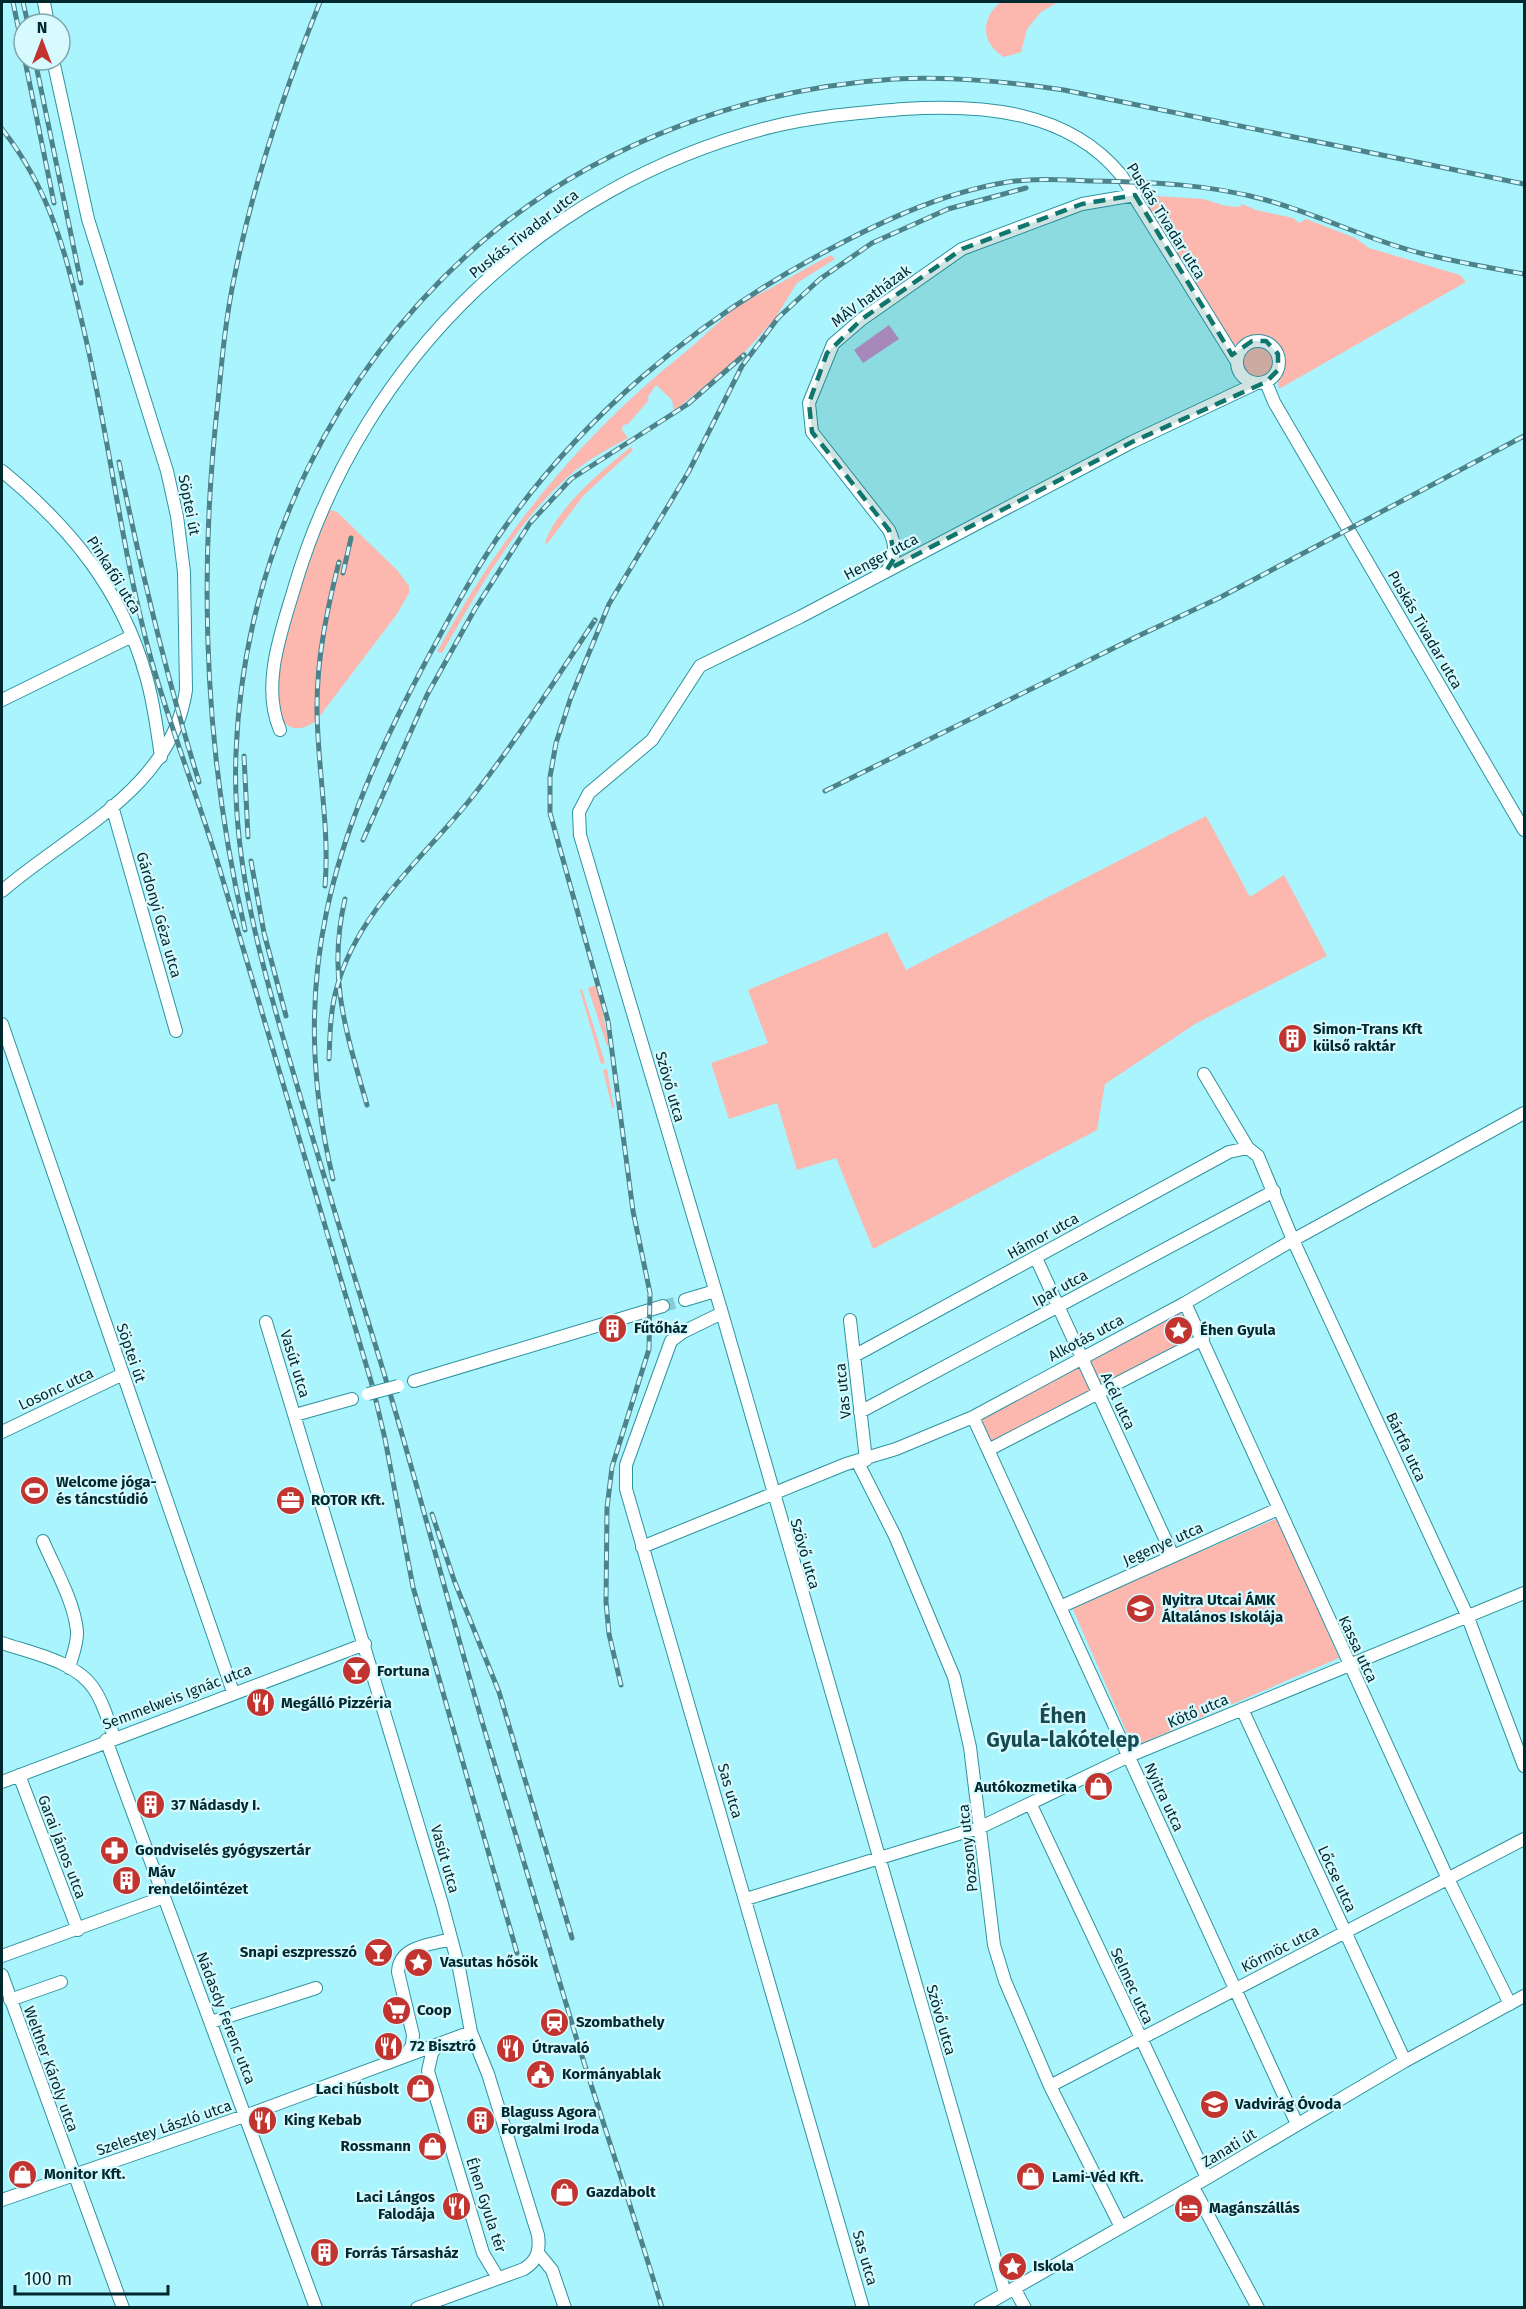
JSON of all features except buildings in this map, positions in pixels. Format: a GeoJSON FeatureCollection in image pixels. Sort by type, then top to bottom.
{"type":"FeatureCollection","features":[{"type":"Feature","properties":{"kind":"street","name":"Söptei út"},"geometry":{"type":"LineString","coordinates":[[2,891],[112,806],[146,776],[175,734],[186,690],[181,542],[167,471],[88,219],[56,72]]}},
{"type":"Feature","properties":{"kind":"street","name":"Puskás Tivadar utca"},"geometry":{"type":"LineString","coordinates":[[280,730],[272,706],[272,687],[292,594],[311,532],[360,434],[383,397],[436,330],[498,270],[550,229],[592,201],[671,162],[714,145],[771,128],[825,116],[945,108],[1021,113],[1054,126],[1105,157],[1135,195],[1245,378],[1262,383],[1274,402],[1524,830]]}},
{"type":"Feature","properties":{"kind":"street","name":"MÁV hatházak"},"geometry":{"type":"LineString","coordinates":[[887,570],[895,557],[893,538],[889,530],[814,436],[810,427],[809,403],[830,347],[862,319],[962,249],[1082,204],[1135,195]]}},
{"type":"Feature","properties":{"kind":"street"},"geometry":{"type":"LineString","coordinates":[[1237,363],[1240,349],[1248,342],[1263,340],[1272,345],[1278,354],[1279,364],[1274,376],[1262,383]]}},
{"type":"Feature","properties":{"kind":"street","name":"Henger utca"},"geometry":{"type":"LineString","coordinates":[[578,822],[582,803],[588,793],[644,750],[660,732],[700,666],[1132,442],[1262,383]]}},
{"type":"Feature","properties":{"kind":"street","name":"Pinkafői utca"},"geometry":{"type":"LineString","coordinates":[[2,471],[42,504],[77,543],[110,591],[132,636],[152,697],[161,757]]}},
{"type":"Feature","properties":{"kind":"street"},"geometry":{"type":"LineString","coordinates":[[2,700],[132,636]]}},
{"type":"Feature","properties":{"kind":"street","name":"Gárdonyi Géza utca"},"geometry":{"type":"LineString","coordinates":[[112,806],[176,1031]]}},
{"type":"Feature","properties":{"kind":"street","name":"Szövő utca"},"geometry":{"type":"LineString","coordinates":[[578,822],[722,1313],[878,1860],[1010,2291],[1025,2307]]}},
{"type":"Feature","properties":{"kind":"street","name":"Söptei út"},"geometry":{"type":"LineString","coordinates":[[2,1024],[233,1692]]}},
{"type":"Feature","properties":{"kind":"street","name":"Bártfa utca"},"geometry":{"type":"LineString","coordinates":[[1204,1074],[1248,1148],[1258,1156],[1293,1240],[1467,1615],[1524,1766]]}},
{"type":"Feature","properties":{"kind":"street","name":"Alkotás utca"},"geometry":{"type":"LineString","coordinates":[[642,1547],[772,1493],[862,1461],[973,1417],[1185,1303],[1293,1240],[1524,1113]]}},
{"type":"Feature","properties":{"kind":"street","name":"Hámor utca"},"geometry":{"type":"LineString","coordinates":[[854,1356],[1229,1152],[1248,1148]]}},
{"type":"Feature","properties":{"kind":"street","name":"Ipar utca"},"geometry":{"type":"LineString","coordinates":[[860,1412],[1274,1191]]}},
{"type":"Feature","properties":{"kind":"street","name":"Acél utca"},"geometry":{"type":"LineString","coordinates":[[1035,1258],[1173,1556]]}},
{"type":"Feature","properties":{"kind":"street"},"geometry":{"type":"LineString","coordinates":[[685,1300],[715,1291]]}},
{"type":"Feature","properties":{"kind":"street","name":"Kassa utca"},"geometry":{"type":"LineString","coordinates":[[1185,1303],[1448,1879],[1510,2004]]}},
{"type":"Feature","properties":{"kind":"street"},"geometry":{"type":"LineString","coordinates":[[414,1381],[663,1306]]}},
{"type":"Feature","properties":{"kind":"street","name":"Sas utca"},"geometry":{"type":"LineString","coordinates":[[722,1313],[683,1332],[671,1341],[629,1455],[626,1465],[626,1489],[863,2307]]}},
{"type":"Feature","properties":{"kind":"street","name":"Vas utca"},"geometry":{"type":"LineString","coordinates":[[850,1320],[860,1412],[862,1461]]}},
{"type":"Feature","properties":{"kind":"street","name":"Vasút utca"},"geometry":{"type":"LineString","coordinates":[[267,1322],[365,1644],[451,1939],[471,2032],[488,2074],[536,2225],[540,2245],[538,2253],[552,2270],[565,2307]]}},
{"type":"Feature","properties":{"kind":"street"},"geometry":{"type":"LineString","coordinates":[[988,1450],[1203,1339]]}},
{"type":"Feature","properties":{"kind":"street","name":"Losonc utca"},"geometry":{"type":"LineString","coordinates":[[2,1432],[123,1374]]}},
{"type":"Feature","properties":{"kind":"street"},"geometry":{"type":"LineString","coordinates":[[368,1394],[398,1386]]}},
{"type":"Feature","properties":{"kind":"street","name":"Vasút utca"},"geometry":{"type":"LineString","coordinates":[[295,1415],[352,1399]]}},
{"type":"Feature","properties":{"kind":"street","name":"Nyitra utca"},"geometry":{"type":"LineString","coordinates":[[973,1417],[1297,2124]]}},
{"type":"Feature","properties":{"kind":"street","name":"Pozsony utca"},"geometry":{"type":"LineString","coordinates":[[862,1461],[954,1677],[970,1747],[991,1924],[999,1965],[1050,2086],[1121,2227]]}},
{"type":"Feature","properties":{"kind":"street","name":"Jegenye utca"},"geometry":{"type":"LineString","coordinates":[[1060,1606],[1278,1509]]}},
{"type":"Feature","properties":{"kind":"street"},"geometry":{"type":"LineString","coordinates":[[44,1541],[74,1617],[77,1632],[77,1643],[69,1668]]}},
{"type":"Feature","properties":{"kind":"street","name":"Kötő utca"},"geometry":{"type":"LineString","coordinates":[[746,1899],[981,1827],[1129,1756],[1524,1593]]}},
{"type":"Feature","properties":{"kind":"street","name":"Nádasdy Ferenc utca"},"geometry":{"type":"LineString","coordinates":[[2,1643],[69,1668],[94,1687],[164,1897],[316,2307]]}},
{"type":"Feature","properties":{"kind":"street","name":"Semmelweis Ignác utca"},"geometry":{"type":"LineString","coordinates":[[2,1782],[233,1692],[365,1644]]}},
{"type":"Feature","properties":{"kind":"street","name":"Lőcse utca"},"geometry":{"type":"LineString","coordinates":[[1242,1709],[1405,2061]]}},
{"type":"Feature","properties":{"kind":"street","name":"Garai János utca"},"geometry":{"type":"LineString","coordinates":[[19,1775],[78,1930]]}},
{"type":"Feature","properties":{"kind":"street","name":"Selmec utca"},"geometry":{"type":"LineString","coordinates":[[1031,1805],[1140,2039],[1208,2178]]}},
{"type":"Feature","properties":{"kind":"street","name":"Körmöc utca"},"geometry":{"type":"LineString","coordinates":[[1050,2086],[1524,1839]]}},
{"type":"Feature","properties":{"kind":"street"},"geometry":{"type":"LineString","coordinates":[[2,1956],[164,1897]]}},
{"type":"Feature","properties":{"kind":"street"},"geometry":{"type":"LineString","coordinates":[[439,2044],[432,2053],[428,2071],[406,2055],[413,2040],[398,1963],[408,1951],[451,1939]]}},
{"type":"Feature","properties":{"kind":"street","name":"Welther Károly utca"},"geometry":{"type":"LineString","coordinates":[[2,1975],[123,2307]]}},
{"type":"Feature","properties":{"kind":"street"},"geometry":{"type":"LineString","coordinates":[[10,2000],[61,1982]]}},
{"type":"Feature","properties":{"kind":"street"},"geometry":{"type":"LineString","coordinates":[[211,2022],[316,1988]]}},
{"type":"Feature","properties":{"kind":"street","name":"Zanati út"},"geometry":{"type":"LineString","coordinates":[[980,2307],[1121,2227],[1195,2192],[1208,2178],[1297,2124],[1405,2061],[1524,1996]]}},
{"type":"Feature","properties":{"kind":"street","name":"Szelestey László utca"},"geometry":{"type":"LineString","coordinates":[[2,2200],[246,2116],[471,2032]]}},
{"type":"Feature","properties":{"kind":"street","name":"Éhen Gyula tér"},"geometry":{"type":"LineString","coordinates":[[428,2071],[483,2253],[498,2278]]}},
{"type":"Feature","properties":{"kind":"street"},"geometry":{"type":"LineString","coordinates":[[1195,2192],[1256,2307]]}},
{"type":"Feature","properties":{"kind":"street"},"geometry":{"type":"LineString","coordinates":[[417,2307],[530,2265],[538,2253]]}},
{"type":"Feature","properties":{"kind":"highlighted area"},"geometry":{"type":"Polygon","coordinates":[[[1135,195],[1232,355],[1252,341],[1266,341],[1278,354],[1278,370],[1266,382],[1132,442],[887,570],[895,557],[889,530],[812,432],[809,403],[827,353],[862,319],[962,249],[1082,204],[1135,195]]]}},
{"type":"Feature","properties":{"kind":"shaded area"},"geometry":{"type":"Polygon","coordinates":[[[1001,2],[1058,2],[1041,12],[1027,29],[1021,52],[1004,57],[991,45],[986,30],[990,15],[1001,2]]]}},
{"type":"Feature","properties":{"kind":"shaded area"},"geometry":{"type":"Polygon","coordinates":[[[1155,196],[1203,199],[1226,206],[1240,207],[1242,204],[1256,210],[1293,218],[1299,223],[1306,219],[1355,238],[1369,248],[1460,275],[1466,282],[1279,389],[1281,350],[1277,343],[1271,338],[1259,336],[1231,345],[1147,204],[1155,196]]]}},
{"type":"Feature","properties":{"kind":"shaded area"},"geometry":{"type":"Polygon","coordinates":[[[831,255],[835,259],[797,283],[774,320],[740,357],[674,411],[672,400],[656,385],[647,398],[649,400],[628,424],[623,425],[622,430],[628,438],[577,470],[532,514],[499,559],[442,653],[437,652],[461,609],[515,528],[577,453],[611,418],[646,385],[745,301],[831,255]]]}},
{"type":"Feature","properties":{"kind":"shaded area"},"geometry":{"type":"Polygon","coordinates":[[[889,325],[899,339],[863,363],[854,350],[889,325]]]}},
{"type":"Feature","properties":{"kind":"shaded area"},"geometry":{"type":"Polygon","coordinates":[[[1258,345],[1269,350],[1274,361],[1269,372],[1258,377],[1247,372],[1242,361],[1247,350],[1258,345]]]}},
{"type":"Feature","properties":{"kind":"shaded area"},"geometry":{"type":"Polygon","coordinates":[[[631,447],[633,450],[584,495],[547,544],[545,543],[550,531],[569,504],[631,447]]]}},
{"type":"Feature","properties":{"kind":"shaded area"},"geometry":{"type":"Polygon","coordinates":[[[331,510],[337,512],[397,570],[409,586],[409,593],[397,614],[316,721],[308,726],[295,728],[283,722],[278,702],[278,676],[299,588],[325,513],[331,510]]]}},
{"type":"Feature","properties":{"kind":"shaded area"},"geometry":{"type":"Polygon","coordinates":[[[1206,816],[1250,897],[1284,875],[1327,956],[1195,1024],[1105,1084],[1097,1130],[873,1249],[836,1158],[797,1170],[777,1103],[729,1119],[711,1063],[768,1043],[748,990],[887,932],[906,970],[1206,816]]]}},
{"type":"Feature","properties":{"kind":"shaded area"},"geometry":{"type":"Polygon","coordinates":[[[597,985],[609,1045],[607,1046],[588,988],[597,985]]]}},
{"type":"Feature","properties":{"kind":"shaded area"},"geometry":{"type":"Polygon","coordinates":[[[582,989],[605,1063],[601,1064],[580,990],[582,989]]]}},
{"type":"Feature","properties":{"kind":"shaded area"},"geometry":{"type":"Polygon","coordinates":[[[607,1069],[614,1108],[612,1108],[603,1070],[607,1069]]]}},
{"type":"Feature","properties":{"kind":"shaded area"},"geometry":{"type":"Polygon","coordinates":[[[1180,1311],[1193,1336],[991,1444],[978,1418],[1180,1311]]]}},
{"type":"Feature","properties":{"kind":"shaded area"},"geometry":{"type":"Polygon","coordinates":[[[1278,1518],[1339,1658],[1133,1747],[1072,1607],[1278,1518]]]}},
{"type":"Feature","properties":{"kind":"tunnel"},"geometry":{"type":"LineString","coordinates":[[663,1306],[685,1300]]}},
{"type":"Feature","properties":{"kind":"railway"},"geometry":{"type":"LineString","coordinates":[[13,2],[54,203]]}},
{"type":"Feature","properties":{"kind":"railway"},"geometry":{"type":"LineString","coordinates":[[23,2],[25,12]]}},
{"type":"Feature","properties":{"kind":"railway"},"geometry":{"type":"LineString","coordinates":[[245,930],[221,799],[209,667],[208,534],[212,467],[227,321],[251,204],[271,136],[320,2]]}},
{"type":"Feature","properties":{"kind":"railway"},"geometry":{"type":"LineString","coordinates":[[37,72],[81,283]]}},
{"type":"Feature","properties":{"kind":"railway"},"geometry":{"type":"LineString","coordinates":[[662,2308],[576,2037],[483,1725],[396,1414],[276,1014],[254,928],[239,841],[236,753],[243,678],[258,605],[280,534],[309,466],[345,402],[387,341],[436,285],[491,234],[535,201],[581,172],[681,125],[733,108],[787,94],[841,84],[938,78],[1001,82],[1064,90],[1524,184]]}},
{"type":"Feature","properties":{"kind":"railway"},"geometry":{"type":"LineString","coordinates":[[2,129],[34,177],[56,227],[64,253],[94,375],[132,579],[151,659],[219,867],[373,1388],[413,1587],[517,1953]]}},
{"type":"Feature","properties":{"kind":"railway"},"geometry":{"type":"LineString","coordinates":[[333,1179],[320,1107],[314,1039],[317,975],[326,912],[343,851],[365,789],[392,727],[425,663],[473,576],[505,527],[569,448],[643,376],[682,344],[766,286],[881,223],[957,194],[1018,181],[1136,182],[1223,190],[1286,206],[1404,249],[1524,274]]}},
{"type":"Feature","properties":{"kind":"railway"},"geometry":{"type":"LineString","coordinates":[[621,1685],[609,1634],[606,1602],[607,1508],[612,1467],[649,1349],[650,1293],[633,1211],[608,1021],[550,813],[550,777],[556,743],[571,697],[609,604],[689,471],[742,366],[778,318],[820,279],[872,243],[948,209],[1026,188]]}},
{"type":"Feature","properties":{"kind":"railway"},"geometry":{"type":"LineString","coordinates":[[363,840],[427,695],[475,609],[530,523],[571,479],[688,404],[744,355]]}},
{"type":"Feature","properties":{"kind":"railway"},"geometry":{"type":"LineString","coordinates":[[825,791],[1219,598],[1524,436]]}},
{"type":"Feature","properties":{"kind":"railway"},"geometry":{"type":"LineString","coordinates":[[119,462],[155,623],[199,782]]}},
{"type":"Feature","properties":{"kind":"railway"},"geometry":{"type":"LineString","coordinates":[[343,573],[351,538]]}},
{"type":"Feature","properties":{"kind":"railway"},"geometry":{"type":"LineString","coordinates":[[325,886],[326,842],[317,688],[330,598],[339,562]]}},
{"type":"Feature","properties":{"kind":"railway"},"geometry":{"type":"LineString","coordinates":[[329,1059],[331,1023],[337,987],[360,933],[395,886],[489,775],[595,620]]}},
{"type":"Feature","properties":{"kind":"railway"},"geometry":{"type":"LineString","coordinates":[[244,756],[248,837]]}},
{"type":"Feature","properties":{"kind":"railway"},"geometry":{"type":"LineString","coordinates":[[251,861],[264,933],[286,1016]]}},
{"type":"Feature","properties":{"kind":"railway"},"geometry":{"type":"LineString","coordinates":[[345,899],[338,953],[341,1004],[367,1105]]}},
{"type":"Feature","properties":{"kind":"railway"},"geometry":{"type":"LineString","coordinates":[[432,1514],[454,1580],[499,1692],[572,1938]]}},
{"type":"Feature","properties":{"kind":"place","name":"Simon-Trans Kft külső raktár"},"geometry":{"type":"Point","coordinates":[1292,1038]}},
{"type":"Feature","properties":{"kind":"place","name":"Fűtőház"},"geometry":{"type":"Point","coordinates":[613,1328]}},
{"type":"Feature","properties":{"kind":"place","name":"Éhen Gyula"},"geometry":{"type":"Point","coordinates":[1179,1330]}},
{"type":"Feature","properties":{"kind":"place","name":"Welcome jóga- és táncstúdió"},"geometry":{"type":"Point","coordinates":[35,1491]}},
{"type":"Feature","properties":{"kind":"place","name":"ROTOR Kft."},"geometry":{"type":"Point","coordinates":[290,1500]}},
{"type":"Feature","properties":{"kind":"place","name":"Nyitra Utcai ÁMK Általános Iskolája"},"geometry":{"type":"Point","coordinates":[1141,1609]}},
{"type":"Feature","properties":{"kind":"place","name":"Fortuna"},"geometry":{"type":"Point","coordinates":[356,1671]}},
{"type":"Feature","properties":{"kind":"place","name":"Megálló Pizzéria"},"geometry":{"type":"Point","coordinates":[260,1703]}},
{"type":"Feature","properties":{"kind":"place","name":"Autókozmetika"},"geometry":{"type":"Point","coordinates":[1098,1787]}},
{"type":"Feature","properties":{"kind":"place","name":"37 Nádasdy I."},"geometry":{"type":"Point","coordinates":[150,1805]}},
{"type":"Feature","properties":{"kind":"place","name":"Gondviselés gyógyszertár"},"geometry":{"type":"Point","coordinates":[114,1850]}},
{"type":"Feature","properties":{"kind":"place","name":"Máv rendelőintézet"},"geometry":{"type":"Point","coordinates":[127,1881]}},
{"type":"Feature","properties":{"kind":"place","name":"Snapi eszpresszó"},"geometry":{"type":"Point","coordinates":[378,1952]}},
{"type":"Feature","properties":{"kind":"place","name":"Vasutas hősök"},"geometry":{"type":"Point","coordinates":[419,1962]}},
{"type":"Feature","properties":{"kind":"place","name":"Coop"},"geometry":{"type":"Point","coordinates":[396,2010]}},
{"type":"Feature","properties":{"kind":"place","name":"Szombathely"},"geometry":{"type":"Point","coordinates":[555,2022]}},
{"type":"Feature","properties":{"kind":"place","name":"72 Bisztró"},"geometry":{"type":"Point","coordinates":[389,2046]}},
{"type":"Feature","properties":{"kind":"place","name":"Útravaló"},"geometry":{"type":"Point","coordinates":[511,2048]}},
{"type":"Feature","properties":{"kind":"place","name":"Kormányablak"},"geometry":{"type":"Point","coordinates":[541,2074]}},
{"type":"Feature","properties":{"kind":"place","name":"Laci húsbolt"},"geometry":{"type":"Point","coordinates":[420,2089]}},
{"type":"Feature","properties":{"kind":"place","name":"Vadvirág Óvoda"},"geometry":{"type":"Point","coordinates":[1214,2104]}},
{"type":"Feature","properties":{"kind":"place","name":"King Kebab"},"geometry":{"type":"Point","coordinates":[263,2120]}},
{"type":"Feature","properties":{"kind":"place","name":"Blaguss Agora Forgalmi Iroda"},"geometry":{"type":"Point","coordinates":[480,2121]}},
{"type":"Feature","properties":{"kind":"place","name":"Rossmann"},"geometry":{"type":"Point","coordinates":[432,2146]}},
{"type":"Feature","properties":{"kind":"place","name":"Monitor Kft."},"geometry":{"type":"Point","coordinates":[23,2174]}},
{"type":"Feature","properties":{"kind":"place","name":"Lami-Véd Kft."},"geometry":{"type":"Point","coordinates":[1031,2177]}},
{"type":"Feature","properties":{"kind":"place","name":"Gazdabolt"},"geometry":{"type":"Point","coordinates":[565,2192]}},
{"type":"Feature","properties":{"kind":"place","name":"Laci Lángos Falodája"},"geometry":{"type":"Point","coordinates":[456,2206]}},
{"type":"Feature","properties":{"kind":"place","name":"Magánszállás"},"geometry":{"type":"Point","coordinates":[1188,2208]}},
{"type":"Feature","properties":{"kind":"place","name":"Forrás Társasház"},"geometry":{"type":"Point","coordinates":[324,2253]}},
{"type":"Feature","properties":{"kind":"place","name":"Iskola"},"geometry":{"type":"Point","coordinates":[1012,2266]}},
{"type":"Feature","properties":{"kind":"district","name":"Éhen Gyula-lakótelep"},"geometry":{"type":"Point","coordinates":[1063,1728]}}]}
